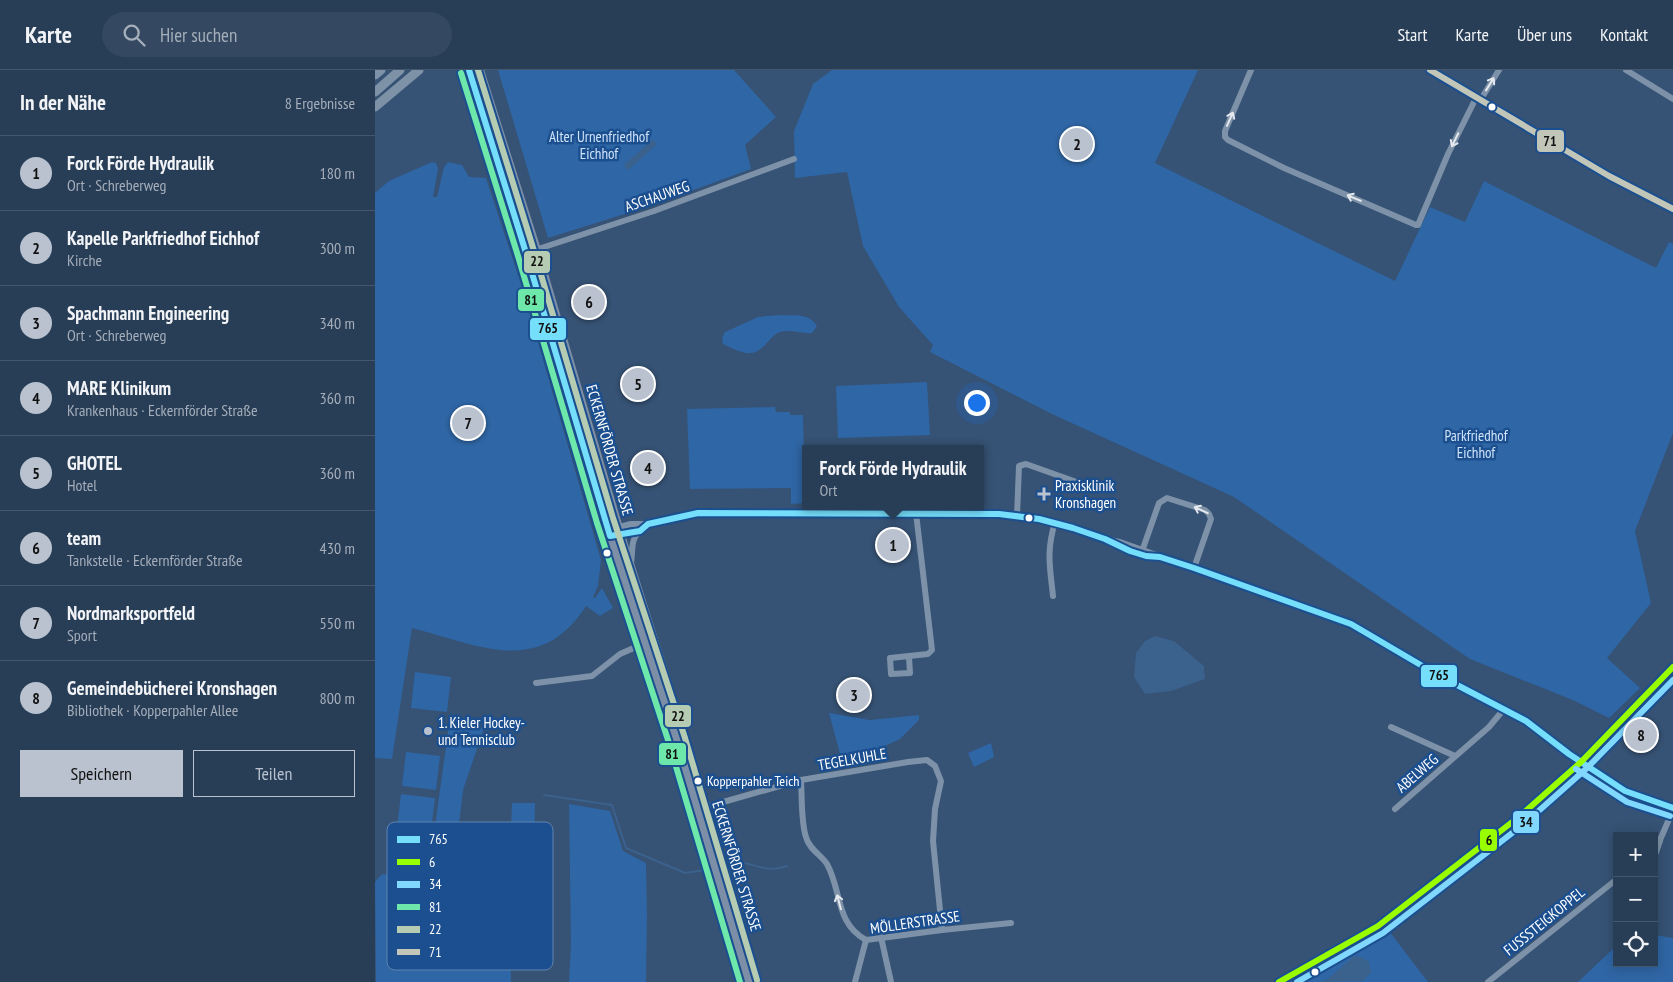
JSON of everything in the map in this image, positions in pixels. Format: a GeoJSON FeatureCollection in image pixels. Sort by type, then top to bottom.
{"type":"FeatureCollection","features":[{"type":"Feature","properties":{"kind":"highway"},"geometry":{"type":"LineString","coordinates":[[375,75],[381,70]]}},
{"type":"Feature","properties":{"kind":"highway"},"geometry":{"type":"LineString","coordinates":[[375,92],[400,70]]}},
{"type":"Feature","properties":{"kind":"highway"},"geometry":{"type":"LineString","coordinates":[[375,107],[419,70]]}},
{"type":"Feature","properties":{"kind":"main road","name":"ECKERNFÖRDER STRASSE"},"geometry":{"type":"LineString","coordinates":[[469,70],[526,253],[609,533],[702,808],[758,982]]}},
{"type":"Feature","properties":{"kind":"main road","name":"ECKERNFÖRDER STRASSE"},"geometry":{"type":"LineString","coordinates":[[480,70],[537,250],[618,526],[654,639],[749,982]]}},
{"type":"Feature","properties":{"kind":"street"},"geometry":{"type":"LineString","coordinates":[[1251,70],[1225,130],[1225,137],[1228,140],[1284,168],[1416,225],[1418,225],[1447,154],[1479,98],[1499,70]]}},
{"type":"Feature","properties":{"kind":"street"},"geometry":{"type":"LineString","coordinates":[[1430,70],[1609,176],[1673,209]]}},
{"type":"Feature","properties":{"kind":"street"},"geometry":{"type":"LineString","coordinates":[[1626,70],[1673,99]]}},
{"type":"Feature","properties":{"kind":"street","name":"ASCHAUWEG"},"geometry":{"type":"LineString","coordinates":[[526,253],[654,211],[794,159]]}},
{"type":"Feature","properties":{"kind":"street"},"geometry":{"type":"LineString","coordinates":[[1017,516],[1019,466],[1026,464],[1085,485]]}},
{"type":"Feature","properties":{"kind":"street"},"geometry":{"type":"LineString","coordinates":[[1142,552],[1159,504],[1167,498],[1205,510],[1209,514],[1211,520],[1194,568]]}},
{"type":"Feature","properties":{"kind":"street"},"geometry":{"type":"LineString","coordinates":[[609,533],[618,526],[648,524],[698,513],[917,513],[1017,516],[1055,522],[1194,568],[1351,624],[1437,674],[1537,728],[1581,762],[1631,794],[1673,809],[1658,846]]}},
{"type":"Feature","properties":{"kind":"street"},"geometry":{"type":"LineString","coordinates":[[909,656],[928,654],[932,650],[917,513]]}},
{"type":"Feature","properties":{"kind":"street"},"geometry":{"type":"LineString","coordinates":[[1053,596],[1048,553],[1055,522]]}},
{"type":"Feature","properties":{"kind":"street"},"geometry":{"type":"LineString","coordinates":[[631,566],[632,544],[640,531],[648,524]]}},
{"type":"Feature","properties":{"kind":"street"},"geometry":{"type":"LineString","coordinates":[[609,533],[621,535],[640,531]]}},
{"type":"Feature","properties":{"kind":"street"},"geometry":{"type":"LineString","coordinates":[[536,683],[592,676],[620,654],[654,639]]}},
{"type":"Feature","properties":{"kind":"street"},"geometry":{"type":"LineString","coordinates":[[1279,982],[1378,926],[1520,816],[1581,762],[1673,667]]}},
{"type":"Feature","properties":{"kind":"street","name":"ABELWEG"},"geometry":{"type":"LineString","coordinates":[[1395,809],[1498,718],[1504,709]]}},
{"type":"Feature","properties":{"kind":"street","name":"ABELWEG"},"geometry":{"type":"LineString","coordinates":[[1391,727],[1455,756]]}},
{"type":"Feature","properties":{"kind":"street","name":"TEGELKUHLE"},"geometry":{"type":"LineString","coordinates":[[702,808],[801,780],[927,760],[935,766],[941,781],[935,809],[933,841],[942,930]]}},
{"type":"Feature","properties":{"kind":"street"},"geometry":{"type":"LineString","coordinates":[[801,780],[806,840],[825,862],[833,877],[844,919],[857,936],[866,940]]}},
{"type":"Feature","properties":{"kind":"street","name":"FUSSSTEIGKOPPEL"},"geometry":{"type":"LineString","coordinates":[[1487,982],[1613,882]]}},
{"type":"Feature","properties":{"kind":"street","name":"MÖLLERSTRASSE"},"geometry":{"type":"LineString","coordinates":[[855,982],[866,940],[942,930],[1011,924]]}},
{"type":"Feature","properties":{"kind":"street"},"geometry":{"type":"LineString","coordinates":[[881,937],[891,982]]}},
{"type":"Feature","properties":{"kind":"green space"},"geometry":{"type":"Polygon","coordinates":[[[472,70],[474,70],[490,125],[506,163],[528,235],[524,236],[472,70]]]}},
{"type":"Feature","properties":{"kind":"green space","name":"Alter Urnenfriedhof Eichhof"},"geometry":{"type":"Polygon","coordinates":[[[498,70],[734,70],[776,117],[745,145],[751,169],[650,206],[548,238],[498,70]]]}},
{"type":"Feature","properties":{"kind":"green space","name":"Parkfriedhof Eichhof"},"geometry":{"type":"Polygon","coordinates":[[[832,70],[1198,70],[1155,163],[1395,281],[1430,207],[1465,222],[1484,181],[1656,268],[1669,242],[1673,244],[1673,433],[1635,531],[1651,603],[1607,658],[1640,688],[1609,718],[1575,701],[1470,659],[1234,497],[1052,414],[930,352],[933,345],[899,307],[863,246],[847,172],[795,178],[794,131],[813,84],[832,70]]]}},
{"type":"Feature","properties":{"kind":"green space"},"geometry":{"type":"Polygon","coordinates":[[[432,162],[436,163],[438,169],[433,197],[437,197],[444,167],[448,162],[462,165],[469,177],[486,178],[522,287],[601,560],[598,586],[593,597],[595,598],[602,588],[613,608],[600,616],[586,606],[568,628],[549,642],[528,649],[507,650],[484,647],[412,628],[392,759],[375,758],[375,193],[389,181],[432,162]]]}},
{"type":"Feature","properties":{"kind":"green space"},"geometry":{"type":"Polygon","coordinates":[[[536,260],[553,316],[549,318],[532,261],[536,260]]]}},
{"type":"Feature","properties":{"kind":"green space"},"geometry":{"type":"Polygon","coordinates":[[[779,315],[805,317],[817,326],[812,333],[780,332],[760,350],[750,353],[745,353],[723,344],[722,338],[725,332],[758,317],[779,315]]]}},
{"type":"Feature","properties":{"kind":"green space"},"geometry":{"type":"Polygon","coordinates":[[[927,382],[930,435],[838,438],[836,386],[927,382]]]}},
{"type":"Feature","properties":{"kind":"green space"},"geometry":{"type":"Polygon","coordinates":[[[775,407],[776,412],[790,412],[790,415],[803,415],[802,503],[791,504],[791,488],[690,489],[687,409],[775,407]]]}},
{"type":"Feature","properties":{"kind":"green space"},"geometry":{"type":"Polygon","coordinates":[[[415,672],[451,677],[447,712],[411,708],[415,672]]]}},
{"type":"Feature","properties":{"kind":"green space"},"geometry":{"type":"Polygon","coordinates":[[[829,713],[870,720],[919,715],[919,720],[900,739],[845,765],[842,761],[829,713]]]}},
{"type":"Feature","properties":{"kind":"green space"},"geometry":{"type":"Polygon","coordinates":[[[449,725],[484,728],[463,790],[459,822],[436,822],[449,725]]]}},
{"type":"Feature","properties":{"kind":"green space"},"geometry":{"type":"Polygon","coordinates":[[[991,743],[994,757],[974,767],[968,753],[991,743]]]}},
{"type":"Feature","properties":{"kind":"green space"},"geometry":{"type":"Polygon","coordinates":[[[406,752],[440,756],[436,790],[402,786],[406,752]]]}},
{"type":"Feature","properties":{"kind":"green space"},"geometry":{"type":"Polygon","coordinates":[[[401,794],[435,798],[432,822],[398,822],[401,794]]]}},
{"type":"Feature","properties":{"kind":"green space"},"geometry":{"type":"Polygon","coordinates":[[[512,803],[535,803],[535,822],[511,822],[512,803]]]}},
{"type":"Feature","properties":{"kind":"green space"},"geometry":{"type":"Polygon","coordinates":[[[569,804],[610,811],[623,851],[646,863],[646,982],[569,982],[571,944],[569,804]]]}},
{"type":"Feature","properties":{"kind":"green space"},"geometry":{"type":"Polygon","coordinates":[[[382,874],[387,875],[387,970],[511,970],[511,982],[376,982],[375,882],[382,874]]]}},
{"type":"Feature","properties":{"kind":"green space"},"geometry":{"type":"Polygon","coordinates":[[[1386,927],[1428,982],[1289,982],[1343,953],[1386,927]]]}},
{"type":"Feature","properties":{"kind":"green space"},"geometry":{"type":"Polygon","coordinates":[[[1658,936],[1673,938],[1673,982],[1578,982],[1613,949],[1613,967],[1658,967],[1658,936]]]}},
{"type":"Feature","properties":{"kind":"shaded area"},"geometry":{"type":"Polygon","coordinates":[[[652,140],[657,144],[628,170],[624,165],[652,140]]]}},
{"type":"Feature","properties":{"kind":"shaded area"},"geometry":{"type":"Polygon","coordinates":[[[1155,636],[1174,641],[1204,666],[1205,679],[1171,691],[1145,694],[1134,677],[1136,653],[1145,641],[1155,636]]]}},
{"type":"Feature","properties":{"kind":"shaded area"},"geometry":{"type":"Polygon","coordinates":[[[1354,956],[1369,962],[1371,972],[1363,981],[1321,982],[1328,979],[1354,956]]]}},
{"type":"Feature","properties":{"kind":"waterway"},"geometry":{"type":"LineString","coordinates":[[544,795],[612,805],[626,848],[685,873],[705,870]]}},
{"type":"Feature","properties":{"kind":"waterway"},"geometry":{"type":"LineString","coordinates":[[745,863],[771,869],[787,866]]}},
{"type":"Feature","properties":{"kind":"transit line","name":"765"},"geometry":{"type":"LineString","coordinates":[[469,70],[526,253],[610,536],[640,531],[648,524],[698,513],[999,514],[1039,519],[1105,539],[1130,551],[1146,556],[1160,557],[1194,568],[1351,624],[1436,674],[1526,721],[1569,754],[1625,791],[1673,808]]}},
{"type":"Feature","properties":{"kind":"transit line","name":"22"},"geometry":{"type":"LineString","coordinates":[[478,70],[613,518],[685,738],[757,980]]}},
{"type":"Feature","properties":{"kind":"transit line","name":"71"},"geometry":{"type":"LineString","coordinates":[[1430,70],[1609,176],[1673,209]]}},
{"type":"Feature","properties":{"kind":"transit line","name":"81"},"geometry":{"type":"LineString","coordinates":[[461,73],[518,256],[597,523],[669,743],[740,982]]}},
{"type":"Feature","properties":{"kind":"transit line","name":"6"},"geometry":{"type":"LineString","coordinates":[[1279,982],[1378,926],[1520,816],[1581,762],[1673,667]]}},
{"type":"Feature","properties":{"kind":"transit line","name":"34"},"geometry":{"type":"LineString","coordinates":[[1297,982],[1383,933],[1525,823],[1587,768],[1673,680]]}},
{"type":"Feature","properties":{"kind":"transit line","name":"34"},"geometry":{"type":"LineString","coordinates":[[1576,769],[1627,802],[1670,816]]}},
{"type":"Feature","properties":{"kind":"place","name":"Kapelle Parkfriedhof Eichhof"},"geometry":{"type":"Point","coordinates":[1077,144]}},
{"type":"Feature","properties":{"kind":"place","name":"team"},"geometry":{"type":"Point","coordinates":[589,302]}},
{"type":"Feature","properties":{"kind":"place","name":"GHOTEL"},"geometry":{"type":"Point","coordinates":[638,384]}},
{"type":"Feature","properties":{"kind":"place","name":"Nordmarksportfeld"},"geometry":{"type":"Point","coordinates":[468,423]}},
{"type":"Feature","properties":{"kind":"place","name":"MARE Klinikum"},"geometry":{"type":"Point","coordinates":[648,468]}},
{"type":"Feature","properties":{"kind":"place","name":"Praxisklinik Kronshagen"},"geometry":{"type":"Point","coordinates":[1044,494]}},
{"type":"Feature","properties":{"kind":"place","name":"Forck Förde Hydraulik"},"geometry":{"type":"Point","coordinates":[893,545]}},
{"type":"Feature","properties":{"kind":"place","name":"Spachmann Engineering"},"geometry":{"type":"Point","coordinates":[854,695]}},
{"type":"Feature","properties":{"kind":"place","name":"1. Kieler Hockey- und Tennisclub"},"geometry":{"type":"Point","coordinates":[428,731]}},
{"type":"Feature","properties":{"kind":"place","name":"Gemeindebücherei Kronshagen"},"geometry":{"type":"Point","coordinates":[1641,735]}},
{"type":"Feature","properties":{"kind":"place","name":"Kopperpahler Teich"},"geometry":{"type":"Point","coordinates":[698,781]}}]}
